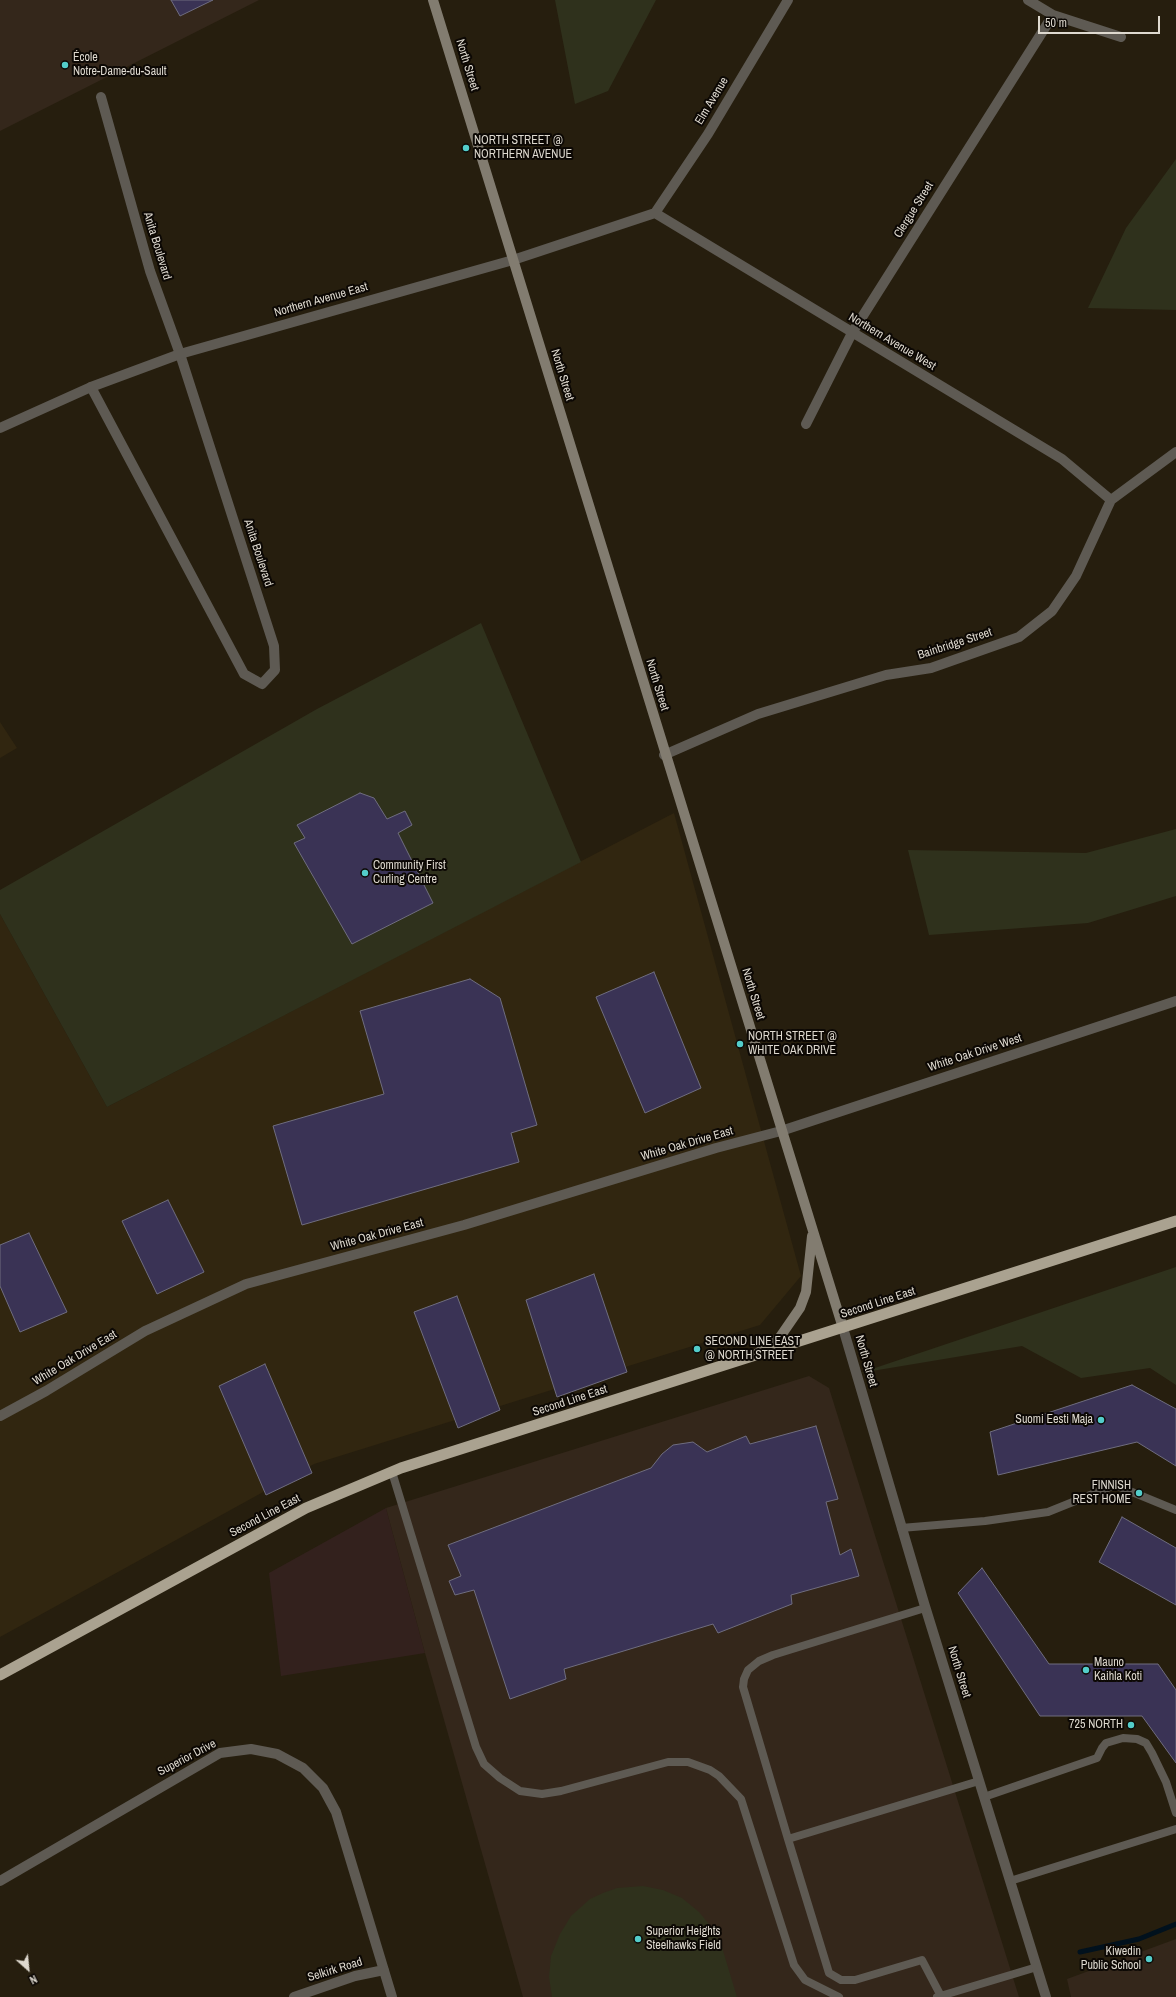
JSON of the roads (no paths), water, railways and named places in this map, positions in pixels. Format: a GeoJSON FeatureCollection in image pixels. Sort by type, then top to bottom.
{"type":"FeatureCollection","features":[{"type":"Feature","properties":{"kind":"highway","name":"Second Line East"},"geometry":{"type":"LineString","coordinates":[[0,1675],[306,1508],[392,1472],[1176,1221]]}},
{"type":"Feature","properties":{"kind":"main road","name":"North Street"},"geometry":{"type":"LineString","coordinates":[[432,0],[514,260],[664,755],[843,1328]]}},
{"type":"Feature","properties":{"kind":"main road"},"geometry":{"type":"LineString","coordinates":[[754,1356],[780,1337],[800,1308],[806,1292],[813,1232]]}},
{"type":"Feature","properties":{"kind":"street","name":"Elm Avenue"},"geometry":{"type":"LineString","coordinates":[[655,213],[708,134],[788,0]]}},
{"type":"Feature","properties":{"kind":"street"},"geometry":{"type":"LineString","coordinates":[[1028,0],[1053,15],[1121,37]]}},
{"type":"Feature","properties":{"kind":"street","name":"Clergue Street"},"geometry":{"type":"LineString","coordinates":[[806,424],[852,333],[1053,15]]}},
{"type":"Feature","properties":{"kind":"street","name":"Anita Boulevard"},"geometry":{"type":"LineString","coordinates":[[91,387],[244,674],[262,684],[275,670],[274,646],[180,354],[150,271],[101,97]]}},
{"type":"Feature","properties":{"kind":"street","name":"Northern Avenue East"},"geometry":{"type":"LineString","coordinates":[[0,428],[91,387],[180,354],[514,260],[655,213]]}},
{"type":"Feature","properties":{"kind":"street","name":"Northern Avenue West"},"geometry":{"type":"LineString","coordinates":[[655,213],[1062,459],[1111,500]]}},
{"type":"Feature","properties":{"kind":"street","name":"Bainbridge Street"},"geometry":{"type":"LineString","coordinates":[[664,755],[758,714],[886,676],[931,668],[1019,638],[1052,611],[1072,582],[1111,500],[1176,452]]}},
{"type":"Feature","properties":{"kind":"street","name":"White Oak Drive West"},"geometry":{"type":"LineString","coordinates":[[781,1131],[1176,1001]]}},
{"type":"Feature","properties":{"kind":"street","name":"White Oak Drive East"},"geometry":{"type":"LineString","coordinates":[[0,1416],[46,1391],[145,1331],[246,1284],[464,1225],[716,1148],[781,1131]]}},
{"type":"Feature","properties":{"kind":"street","name":"North Street"},"geometry":{"type":"LineString","coordinates":[[843,1328],[925,1608],[1046,1997]]}},
{"type":"Feature","properties":{"kind":"street","name":"Superior Drive"},"geometry":{"type":"LineString","coordinates":[[0,1881],[220,1753],[251,1748],[277,1754],[303,1768],[323,1788],[336,1812],[392,1997]]}},
{"type":"Feature","properties":{"kind":"street","name":"Selkirk Road"},"geometry":{"type":"LineString","coordinates":[[294,1997],[355,1976],[384,1970]]}},
{"type":"Feature","properties":{"kind":"lane"},"geometry":{"type":"LineString","coordinates":[[392,1472],[476,1747],[484,1764],[500,1778],[520,1791],[542,1794],[561,1791],[668,1762],[688,1762],[710,1770],[719,1776],[741,1799],[794,1965],[805,1980],[839,1997]]}},
{"type":"Feature","properties":{"kind":"lane"},"geometry":{"type":"LineString","coordinates":[[901,1528],[985,1521],[1048,1512],[1115,1485],[1176,1510]]}},
{"type":"Feature","properties":{"kind":"lane"},"geometry":{"type":"LineString","coordinates":[[1162,1504],[1176,1515]]}},
{"type":"Feature","properties":{"kind":"lane"},"geometry":{"type":"LineString","coordinates":[[925,1608],[773,1655],[759,1661],[748,1670],[744,1679],[743,1687],[829,1973],[841,1980],[855,1980],[922,1960],[939,1996],[1037,1967]]}},
{"type":"Feature","properties":{"kind":"lane"},"geometry":{"type":"LineString","coordinates":[[984,1797],[1097,1758],[1106,1743],[1124,1738],[1130,1738],[1146,1743],[1166,1782],[1176,1813]]}},
{"type":"Feature","properties":{"kind":"lane"},"geometry":{"type":"LineString","coordinates":[[788,1839],[979,1781]]}},
{"type":"Feature","properties":{"kind":"lane"},"geometry":{"type":"LineString","coordinates":[[1010,1882],[1176,1829]]}},
{"type":"Feature","properties":{"kind":"waterway"},"geometry":{"type":"LineString","coordinates":[[1080,1952],[1139,1939],[1176,1924]]}},
{"type":"Feature","properties":{"kind":"place","name":"École Notre-Dame-du-Sault"},"geometry":{"type":"Point","coordinates":[65,65]}},
{"type":"Feature","properties":{"kind":"place","name":"NORTH STREET @ NORTHERN AVENUE"},"geometry":{"type":"Point","coordinates":[466,148]}},
{"type":"Feature","properties":{"kind":"place","name":"Community First Curling Centre"},"geometry":{"type":"Point","coordinates":[365,873]}},
{"type":"Feature","properties":{"kind":"place","name":"NORTH STREET @ WHITE OAK DRIVE"},"geometry":{"type":"Point","coordinates":[740,1044]}},
{"type":"Feature","properties":{"kind":"place","name":"SECOND LINE EAST @ NORTH STREET"},"geometry":{"type":"Point","coordinates":[697,1349]}},
{"type":"Feature","properties":{"kind":"place","name":"Suomi Eesti Maja"},"geometry":{"type":"Point","coordinates":[1101,1420]}},
{"type":"Feature","properties":{"kind":"place","name":"FINNISH REST HOME"},"geometry":{"type":"Point","coordinates":[1139,1493]}},
{"type":"Feature","properties":{"kind":"place","name":"Mauno Kaihla Koti"},"geometry":{"type":"Point","coordinates":[1086,1670]}},
{"type":"Feature","properties":{"kind":"place","name":"725 NORTH"},"geometry":{"type":"Point","coordinates":[1131,1725]}},
{"type":"Feature","properties":{"kind":"place","name":"Superior Heights Steelhawks Field"},"geometry":{"type":"Point","coordinates":[638,1939]}},
{"type":"Feature","properties":{"kind":"place","name":"Kiwedin Public School"},"geometry":{"type":"Point","coordinates":[1149,1959]}}]}
